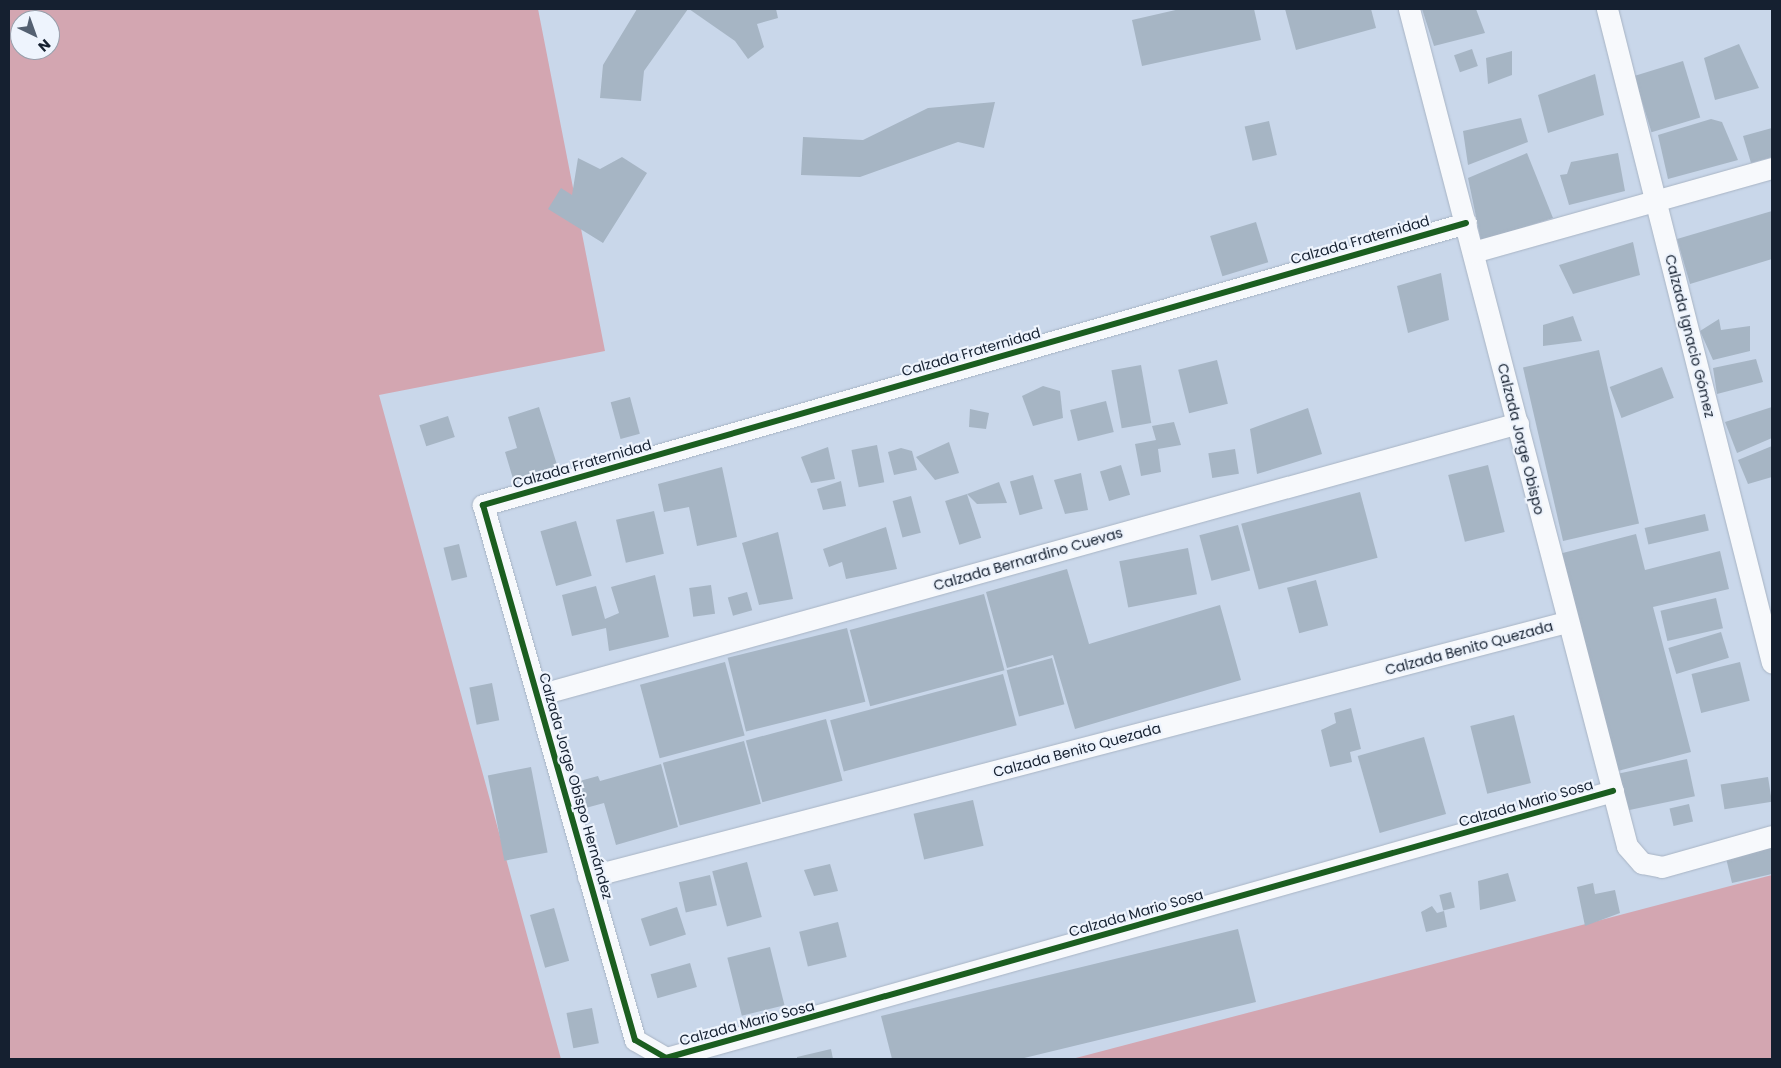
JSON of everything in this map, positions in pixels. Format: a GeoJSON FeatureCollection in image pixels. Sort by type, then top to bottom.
{"type":"FeatureCollection","features":[{"type":"Feature","properties":{"kind":"street","name":"Calzada Jorge Obispo"},"geometry":{"type":"LineString","coordinates":[[1409,9],[1518,423],[1566,622],[1628,846],[1642,863],[1662,867],[1772,836]]}},
{"type":"Feature","properties":{"kind":"street","name":"Calzada Ignacio Gómez"},"geometry":{"type":"LineString","coordinates":[[1607,9],[1772,663]]}},
{"type":"Feature","properties":{"kind":"street"},"geometry":{"type":"LineString","coordinates":[[1473,252],[1656,199],[1772,168]]}},
{"type":"Feature","properties":{"kind":"street","name":"Calzada Fraternidad"},"geometry":{"type":"LineString","coordinates":[[483,505],[1466,223]]}},
{"type":"Feature","properties":{"kind":"street","name":"Calzada Bernardino Cuevas"},"geometry":{"type":"LineString","coordinates":[[538,695],[1518,423]]}},
{"type":"Feature","properties":{"kind":"street","name":"Calzada Jorge Obispo Hernández"},"geometry":{"type":"LineString","coordinates":[[483,505],[635,1040],[666,1058]]}},
{"type":"Feature","properties":{"kind":"street","name":"Calzada Benito Quezada"},"geometry":{"type":"LineString","coordinates":[[588,877],[1566,622]]}},
{"type":"Feature","properties":{"kind":"street","name":"Calzada Mario Sosa"},"geometry":{"type":"LineString","coordinates":[[666,1058],[1613,791]]}},
{"type":"Feature","properties":{"kind":"shaded area"},"geometry":{"type":"Polygon","coordinates":[[[9,9],[538,9],[605,351],[379,395],[561,1059],[9,1059],[9,9]]]}},
{"type":"Feature","properties":{"kind":"shaded area"},"geometry":{"type":"Polygon","coordinates":[[[1772,875],[1772,1059],[1072,1059],[1772,875]]]}},
{"type":"Feature","properties":{"kind":"building"},"geometry":{"type":"Polygon","coordinates":[[[637,9],[688,9],[644,71],[641,101],[600,98],[603,65],[637,9]]]}},
{"type":"Feature","properties":{"kind":"building"},"geometry":{"type":"Polygon","coordinates":[[[689,9],[776,9],[778,18],[757,24],[764,47],[748,59],[735,41],[689,9]]]}},
{"type":"Feature","properties":{"kind":"building"},"geometry":{"type":"Polygon","coordinates":[[[1180,9],[1254,9],[1261,40],[1142,66],[1132,20],[1180,9]]]}},
{"type":"Feature","properties":{"kind":"building"},"geometry":{"type":"Polygon","coordinates":[[[1285,9],[1371,9],[1376,28],[1296,50],[1285,9]]]}},
{"type":"Feature","properties":{"kind":"building"},"geometry":{"type":"Polygon","coordinates":[[[1422,9],[1476,9],[1485,33],[1434,46],[1422,9]]]}},
{"type":"Feature","properties":{"kind":"building"},"geometry":{"type":"Polygon","coordinates":[[[1739,44],[1759,88],[1715,100],[1704,58],[1739,44]]]}},
{"type":"Feature","properties":{"kind":"building"},"geometry":{"type":"Polygon","coordinates":[[[1472,49],[1478,66],[1460,72],[1454,55],[1472,49]]]}},
{"type":"Feature","properties":{"kind":"building"},"geometry":{"type":"Polygon","coordinates":[[[1512,51],[1512,75],[1488,84],[1486,58],[1512,51]]]}},
{"type":"Feature","properties":{"kind":"building"},"geometry":{"type":"Polygon","coordinates":[[[1683,61],[1700,117],[1651,132],[1634,76],[1683,61]]]}},
{"type":"Feature","properties":{"kind":"building"},"geometry":{"type":"Polygon","coordinates":[[[1595,74],[1604,115],[1548,133],[1538,95],[1595,74]]]}},
{"type":"Feature","properties":{"kind":"building"},"geometry":{"type":"Polygon","coordinates":[[[995,102],[984,148],[958,142],[860,177],[801,175],[803,137],[863,140],[928,108],[995,102]]]}},
{"type":"Feature","properties":{"kind":"building"},"geometry":{"type":"Polygon","coordinates":[[[1521,118],[1528,142],[1468,165],[1463,131],[1521,118]]]}},
{"type":"Feature","properties":{"kind":"building"},"geometry":{"type":"Polygon","coordinates":[[[1711,119],[1722,122],[1738,160],[1668,179],[1658,135],[1711,119]]]}},
{"type":"Feature","properties":{"kind":"building"},"geometry":{"type":"Polygon","coordinates":[[[1269,121],[1277,155],[1253,161],[1245,127],[1269,121]]]}},
{"type":"Feature","properties":{"kind":"building"},"geometry":{"type":"Polygon","coordinates":[[[1772,128],[1772,157],[1751,163],[1743,136],[1772,128]]]}},
{"type":"Feature","properties":{"kind":"building"},"geometry":{"type":"Polygon","coordinates":[[[1527,153],[1553,218],[1481,241],[1468,178],[1527,153]]]}},
{"type":"Feature","properties":{"kind":"building"},"geometry":{"type":"Polygon","coordinates":[[[1618,153],[1625,191],[1569,205],[1560,175],[1567,174],[1571,162],[1618,153]]]}},
{"type":"Feature","properties":{"kind":"building"},"geometry":{"type":"Polygon","coordinates":[[[622,157],[647,173],[603,243],[548,209],[561,188],[572,195],[578,158],[600,169],[622,157]]]}},
{"type":"Feature","properties":{"kind":"building"},"geometry":{"type":"Polygon","coordinates":[[[1772,211],[1772,259],[1690,284],[1677,239],[1772,211]]]}},
{"type":"Feature","properties":{"kind":"building"},"geometry":{"type":"Polygon","coordinates":[[[1256,222],[1268,262],[1222,276],[1210,236],[1256,222]]]}},
{"type":"Feature","properties":{"kind":"building"},"geometry":{"type":"Polygon","coordinates":[[[1633,242],[1640,275],[1573,294],[1559,265],[1633,242]]]}},
{"type":"Feature","properties":{"kind":"building"},"geometry":{"type":"Polygon","coordinates":[[[1441,273],[1449,320],[1408,333],[1397,286],[1441,273]]]}},
{"type":"Feature","properties":{"kind":"building"},"geometry":{"type":"Polygon","coordinates":[[[1573,316],[1582,341],[1543,346],[1543,325],[1573,316]]]}},
{"type":"Feature","properties":{"kind":"building"},"geometry":{"type":"Polygon","coordinates":[[[1719,319],[1721,330],[1750,326],[1750,351],[1713,360],[1700,331],[1719,319]]]}},
{"type":"Feature","properties":{"kind":"building"},"geometry":{"type":"Polygon","coordinates":[[[1599,350],[1639,523],[1563,541],[1523,368],[1599,350]]]}},
{"type":"Feature","properties":{"kind":"building"},"geometry":{"type":"Polygon","coordinates":[[[1756,359],[1763,382],[1717,394],[1713,368],[1756,359]]]}},
{"type":"Feature","properties":{"kind":"building"},"geometry":{"type":"Polygon","coordinates":[[[1217,360],[1228,404],[1189,413],[1178,370],[1217,360]]]}},
{"type":"Feature","properties":{"kind":"building"},"geometry":{"type":"Polygon","coordinates":[[[1141,365],[1151,423],[1122,428],[1111,370],[1141,365]]]}},
{"type":"Feature","properties":{"kind":"building"},"geometry":{"type":"Polygon","coordinates":[[[1662,367],[1674,398],[1622,418],[1610,387],[1662,367]]]}},
{"type":"Feature","properties":{"kind":"building"},"geometry":{"type":"Polygon","coordinates":[[[1043,386],[1060,391],[1063,418],[1033,426],[1022,396],[1043,386]]]}},
{"type":"Feature","properties":{"kind":"building"},"geometry":{"type":"Polygon","coordinates":[[[630,397],[640,434],[621,439],[611,402],[630,397]]]}},
{"type":"Feature","properties":{"kind":"building"},"geometry":{"type":"Polygon","coordinates":[[[1106,401],[1114,432],[1078,441],[1070,410],[1106,401]]]}},
{"type":"Feature","properties":{"kind":"building"},"geometry":{"type":"Polygon","coordinates":[[[539,407],[558,468],[514,482],[505,452],[517,448],[508,417],[539,407]]]}},
{"type":"Feature","properties":{"kind":"building"},"geometry":{"type":"Polygon","coordinates":[[[1772,407],[1772,438],[1737,453],[1725,422],[1772,407]]]}},
{"type":"Feature","properties":{"kind":"building"},"geometry":{"type":"Polygon","coordinates":[[[1308,408],[1322,454],[1257,474],[1250,429],[1308,408]]]}},
{"type":"Feature","properties":{"kind":"building"},"geometry":{"type":"Polygon","coordinates":[[[970,409],[989,413],[986,429],[969,427],[970,409]]]}},
{"type":"Feature","properties":{"kind":"building"},"geometry":{"type":"Polygon","coordinates":[[[448,416],[455,437],[426,446],[419,425],[448,416]]]}},
{"type":"Feature","properties":{"kind":"building"},"geometry":{"type":"Polygon","coordinates":[[[1174,422],[1181,445],[1158,449],[1161,472],[1141,476],[1135,444],[1156,440],[1152,426],[1174,422]]]}},
{"type":"Feature","properties":{"kind":"building"},"geometry":{"type":"Polygon","coordinates":[[[949,442],[959,473],[935,480],[916,457],[949,442]]]}},
{"type":"Feature","properties":{"kind":"building"},"geometry":{"type":"Polygon","coordinates":[[[877,445],[884,482],[859,487],[851,450],[877,445]]]}},
{"type":"Feature","properties":{"kind":"building"},"geometry":{"type":"Polygon","coordinates":[[[1772,446],[1772,477],[1748,484],[1738,460],[1772,446]]]}},
{"type":"Feature","properties":{"kind":"building"},"geometry":{"type":"Polygon","coordinates":[[[828,447],[835,479],[811,483],[801,457],[828,447]]]}},
{"type":"Feature","properties":{"kind":"building"},"geometry":{"type":"Polygon","coordinates":[[[901,448],[912,451],[917,470],[894,475],[888,452],[901,448]]]}},
{"type":"Feature","properties":{"kind":"building"},"geometry":{"type":"Polygon","coordinates":[[[1235,449],[1239,474],[1212,478],[1208,453],[1235,449]]]}},
{"type":"Feature","properties":{"kind":"building"},"geometry":{"type":"Polygon","coordinates":[[[1121,465],[1130,495],[1109,501],[1100,471],[1121,465]]]}},
{"type":"Feature","properties":{"kind":"building"},"geometry":{"type":"Polygon","coordinates":[[[1488,465],[1505,532],[1465,542],[1448,475],[1488,465]]]}},
{"type":"Feature","properties":{"kind":"building"},"geometry":{"type":"Polygon","coordinates":[[[722,467],[737,537],[697,546],[689,507],[664,512],[658,484],[722,467]]]}},
{"type":"Feature","properties":{"kind":"building"},"geometry":{"type":"Polygon","coordinates":[[[1081,473],[1088,510],[1065,514],[1054,480],[1081,473]]]}},
{"type":"Feature","properties":{"kind":"building"},"geometry":{"type":"Polygon","coordinates":[[[1033,475],[1043,509],[1020,515],[1010,482],[1033,475]]]}},
{"type":"Feature","properties":{"kind":"building"},"geometry":{"type":"Polygon","coordinates":[[[841,481],[846,506],[823,510],[817,489],[841,481]]]}},
{"type":"Feature","properties":{"kind":"building"},"geometry":{"type":"Polygon","coordinates":[[[999,482],[1007,503],[977,504],[967,494],[999,482]]]}},
{"type":"Feature","properties":{"kind":"building"},"geometry":{"type":"Polygon","coordinates":[[[1360,492],[1378,558],[1259,590],[1241,524],[1360,492]]]}},
{"type":"Feature","properties":{"kind":"building"},"geometry":{"type":"Polygon","coordinates":[[[967,494],[981,538],[959,545],[945,501],[967,494]]]}},
{"type":"Feature","properties":{"kind":"building"},"geometry":{"type":"Polygon","coordinates":[[[911,496],[921,533],[902,538],[893,501],[911,496]]]}},
{"type":"Feature","properties":{"kind":"building"},"geometry":{"type":"Polygon","coordinates":[[[654,511],[664,554],[626,563],[616,520],[654,511]]]}},
{"type":"Feature","properties":{"kind":"building"},"geometry":{"type":"Polygon","coordinates":[[[1705,514],[1709,531],[1648,545],[1645,528],[1705,514]]]}},
{"type":"Feature","properties":{"kind":"building"},"geometry":{"type":"Polygon","coordinates":[[[576,521],[592,576],[556,586],[540,531],[576,521]]]}},
{"type":"Feature","properties":{"kind":"building"},"geometry":{"type":"Polygon","coordinates":[[[1238,525],[1250,570],[1212,581],[1199,535],[1238,525]]]}},
{"type":"Feature","properties":{"kind":"building"},"geometry":{"type":"Polygon","coordinates":[[[886,527],[897,569],[846,579],[842,562],[829,567],[823,549],[886,527]]]}},
{"type":"Feature","properties":{"kind":"building"},"geometry":{"type":"Polygon","coordinates":[[[778,532],[793,599],[759,605],[742,543],[778,532]]]}},
{"type":"Feature","properties":{"kind":"building"},"geometry":{"type":"Polygon","coordinates":[[[1636,534],[1645,570],[1720,551],[1729,589],[1653,607],[1691,752],[1610,773],[1555,555],[1636,534]]]}},
{"type":"Feature","properties":{"kind":"building"},"geometry":{"type":"Polygon","coordinates":[[[459,544],[467,577],[452,581],[443,548],[459,544]]]}},
{"type":"Feature","properties":{"kind":"building"},"geometry":{"type":"Polygon","coordinates":[[[1188,548],[1197,594],[1128,607],[1119,561],[1188,548]]]}},
{"type":"Feature","properties":{"kind":"building"},"geometry":{"type":"Polygon","coordinates":[[[1067,569],[1089,644],[1220,605],[1241,680],[1075,729],[1053,655],[1007,668],[986,592],[1067,569]]]}},
{"type":"Feature","properties":{"kind":"building"},"geometry":{"type":"Polygon","coordinates":[[[655,575],[669,637],[609,651],[606,628],[572,636],[562,595],[596,586],[605,619],[619,613],[611,587],[655,575]]]}},
{"type":"Feature","properties":{"kind":"building"},"geometry":{"type":"Polygon","coordinates":[[[1316,580],[1328,625],[1299,633],[1287,588],[1316,580]]]}},
{"type":"Feature","properties":{"kind":"building"},"geometry":{"type":"Polygon","coordinates":[[[711,585],[715,614],[693,617],[689,588],[711,585]]]}},
{"type":"Feature","properties":{"kind":"building"},"geometry":{"type":"Polygon","coordinates":[[[747,592],[752,610],[733,616],[728,598],[747,592]]]}},
{"type":"Feature","properties":{"kind":"building"},"geometry":{"type":"Polygon","coordinates":[[[984,594],[1004,670],[870,706],[850,630],[984,594]]]}},
{"type":"Feature","properties":{"kind":"building"},"geometry":{"type":"Polygon","coordinates":[[[1716,598],[1723,628],[1667,641],[1660,611],[1716,598]]]}},
{"type":"Feature","properties":{"kind":"building"},"geometry":{"type":"Polygon","coordinates":[[[847,628],[865,702],[746,731],[728,658],[847,628]]]}},
{"type":"Feature","properties":{"kind":"building"},"geometry":{"type":"Polygon","coordinates":[[[1721,632],[1729,658],[1676,674],[1668,648],[1721,632]]]}},
{"type":"Feature","properties":{"kind":"building"},"geometry":{"type":"Polygon","coordinates":[[[1052,658],[1064,704],[1019,717],[1007,670],[1052,658]]]}},
{"type":"Feature","properties":{"kind":"building"},"geometry":{"type":"Polygon","coordinates":[[[725,662],[745,735],[660,758],[640,685],[725,662]]]}},
{"type":"Feature","properties":{"kind":"building"},"geometry":{"type":"Polygon","coordinates":[[[1740,662],[1750,701],[1701,713],[1691,674],[1740,662]]]}},
{"type":"Feature","properties":{"kind":"building"},"geometry":{"type":"Polygon","coordinates":[[[1003,674],[1017,725],[844,772],[830,720],[1003,674]]]}},
{"type":"Feature","properties":{"kind":"building"},"geometry":{"type":"Polygon","coordinates":[[[492,683],[499,720],[477,725],[469,687],[492,683]]]}},
{"type":"Feature","properties":{"kind":"building"},"geometry":{"type":"Polygon","coordinates":[[[1351,708],[1361,749],[1350,752],[1352,762],[1330,767],[1321,730],[1336,723],[1334,713],[1351,708]]]}},
{"type":"Feature","properties":{"kind":"building"},"geometry":{"type":"Polygon","coordinates":[[[1514,715],[1531,783],[1487,794],[1470,726],[1514,715]]]}},
{"type":"Feature","properties":{"kind":"building"},"geometry":{"type":"Polygon","coordinates":[[[826,719],[843,781],[762,802],[746,740],[826,719]]]}},
{"type":"Feature","properties":{"kind":"building"},"geometry":{"type":"Polygon","coordinates":[[[1424,737],[1446,814],[1380,833],[1358,756],[1424,737]]]}},
{"type":"Feature","properties":{"kind":"building"},"geometry":{"type":"Polygon","coordinates":[[[744,741],[761,804],[680,826],[663,763],[744,741]]]}},
{"type":"Feature","properties":{"kind":"building"},"geometry":{"type":"Polygon","coordinates":[[[1687,759],[1695,796],[1623,811],[1616,774],[1687,759]]]}},
{"type":"Feature","properties":{"kind":"building"},"geometry":{"type":"Polygon","coordinates":[[[661,764],[678,827],[616,845],[604,803],[571,812],[565,785],[598,776],[600,781],[661,764]]]}},
{"type":"Feature","properties":{"kind":"building"},"geometry":{"type":"Polygon","coordinates":[[[531,767],[548,852],[504,861],[488,775],[531,767]]]}},
{"type":"Feature","properties":{"kind":"building"},"geometry":{"type":"Polygon","coordinates":[[[1768,777],[1772,802],[1725,809],[1721,785],[1768,777]]]}},
{"type":"Feature","properties":{"kind":"building"},"geometry":{"type":"Polygon","coordinates":[[[973,800],[984,846],[924,860],[914,814],[973,800]]]}},
{"type":"Feature","properties":{"kind":"building"},"geometry":{"type":"Polygon","coordinates":[[[1689,804],[1693,822],[1674,826],[1670,808],[1689,804]]]}},
{"type":"Feature","properties":{"kind":"building"},"geometry":{"type":"Polygon","coordinates":[[[1772,847],[1772,874],[1732,883],[1726,858],[1772,847]]]}},
{"type":"Feature","properties":{"kind":"building"},"geometry":{"type":"Polygon","coordinates":[[[747,862],[762,917],[727,926],[712,871],[747,862]]]}},
{"type":"Feature","properties":{"kind":"building"},"geometry":{"type":"Polygon","coordinates":[[[830,864],[838,891],[814,896],[804,870],[830,864]]]}},
{"type":"Feature","properties":{"kind":"building"},"geometry":{"type":"Polygon","coordinates":[[[1508,873],[1516,901],[1480,910],[1478,881],[1508,873]]]}},
{"type":"Feature","properties":{"kind":"building"},"geometry":{"type":"Polygon","coordinates":[[[710,875],[717,905],[686,912],[679,882],[710,875]]]}},
{"type":"Feature","properties":{"kind":"building"},"geometry":{"type":"Polygon","coordinates":[[[1593,883],[1595,894],[1615,890],[1620,913],[1585,926],[1577,887],[1593,883]]]}},
{"type":"Feature","properties":{"kind":"building"},"geometry":{"type":"Polygon","coordinates":[[[1451,892],[1455,908],[1443,910],[1439,895],[1451,892]]]}},
{"type":"Feature","properties":{"kind":"building"},"geometry":{"type":"Polygon","coordinates":[[[1432,906],[1437,913],[1444,911],[1447,927],[1426,932],[1421,912],[1432,906]]]}},
{"type":"Feature","properties":{"kind":"building"},"geometry":{"type":"Polygon","coordinates":[[[677,907],[686,935],[650,946],[641,919],[677,907]]]}},
{"type":"Feature","properties":{"kind":"building"},"geometry":{"type":"Polygon","coordinates":[[[554,908],[569,961],[545,968],[530,915],[554,908]]]}},
{"type":"Feature","properties":{"kind":"building"},"geometry":{"type":"Polygon","coordinates":[[[838,922],[847,957],[808,967],[799,932],[838,922]]]}},
{"type":"Feature","properties":{"kind":"building"},"geometry":{"type":"Polygon","coordinates":[[[1238,929],[1256,1002],[1020,1059],[892,1059],[881,1016],[1238,929]]]}},
{"type":"Feature","properties":{"kind":"building"},"geometry":{"type":"Polygon","coordinates":[[[770,947],[785,1005],[742,1016],[727,958],[770,947]]]}},
{"type":"Feature","properties":{"kind":"building"},"geometry":{"type":"Polygon","coordinates":[[[690,963],[697,987],[657,998],[651,974],[690,963]]]}},
{"type":"Feature","properties":{"kind":"building"},"geometry":{"type":"Polygon","coordinates":[[[592,1008],[599,1043],[573,1048],[566,1013],[592,1008]]]}},
{"type":"Feature","properties":{"kind":"building"},"geometry":{"type":"Polygon","coordinates":[[[831,1049],[833,1059],[797,1059],[797,1057],[831,1049]]]}},
{"type":"Feature","properties":{"kind":"cycle path"},"geometry":{"type":"LineString","coordinates":[[1466,223],[483,505],[635,1040],[666,1058],[1613,791]]}}]}
